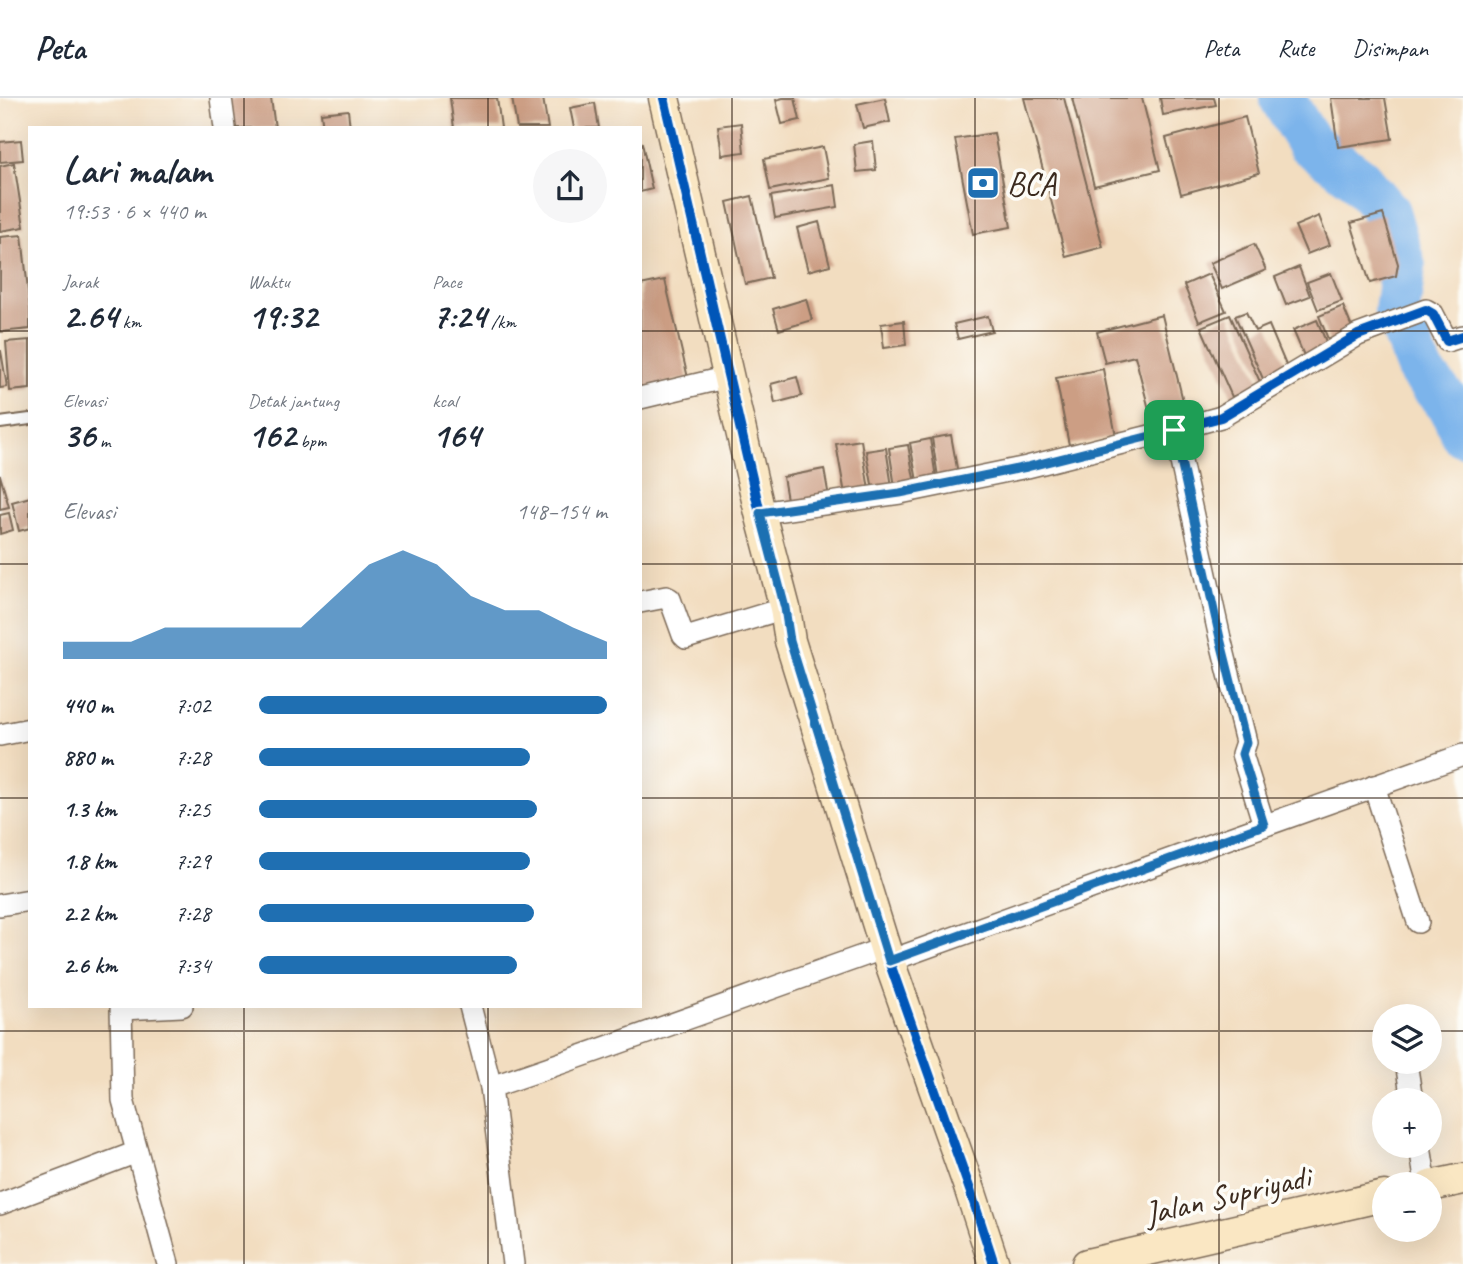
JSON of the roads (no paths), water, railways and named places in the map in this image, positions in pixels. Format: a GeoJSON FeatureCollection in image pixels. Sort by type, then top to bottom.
{"type":"FeatureCollection","features":[{"type":"Feature","properties":{"kind":"street"},"geometry":{"type":"LineString","coordinates":[[221,98],[225,126]]}},
{"type":"Feature","properties":{"kind":"street"},"geometry":{"type":"LineString","coordinates":[[664,98],[760,513],[785,608],[790,641],[887,955],[994,1264]]}},
{"type":"Feature","properties":{"kind":"street"},"geometry":{"type":"LineString","coordinates":[[760,513],[900,493],[1027,467],[1221,417],[1321,356],[1370,330],[1426,310],[1433,314],[1447,341],[1463,336]]}},
{"type":"Feature","properties":{"kind":"street"},"geometry":{"type":"LineString","coordinates":[[642,398],[728,377]]}},
{"type":"Feature","properties":{"kind":"street"},"geometry":{"type":"LineString","coordinates":[[1174,430],[1246,742],[1242,754],[1264,825]]}},
{"type":"Feature","properties":{"kind":"street"},"geometry":{"type":"LineString","coordinates":[[642,602],[666,597],[670,599],[685,638],[785,608]]}},
{"type":"Feature","properties":{"kind":"street"},"geometry":{"type":"LineString","coordinates":[[0,736],[28,730]]}},
{"type":"Feature","properties":{"kind":"street"},"geometry":{"type":"LineString","coordinates":[[491,1087],[705,1011],[887,955],[1463,755]]}},
{"type":"Feature","properties":{"kind":"street"},"geometry":{"type":"LineString","coordinates":[[1374,786],[1418,922]]}},
{"type":"Feature","properties":{"kind":"street"},"geometry":{"type":"LineString","coordinates":[[0,905],[28,900]]}},
{"type":"Feature","properties":{"kind":"street"},"geometry":{"type":"LineString","coordinates":[[122,1008],[123,1100],[168,1264]]}},
{"type":"Feature","properties":{"kind":"street"},"geometry":{"type":"LineString","coordinates":[[471,1008],[491,1087],[513,1264]]}},
{"type":"Feature","properties":{"kind":"street"},"geometry":{"type":"LineString","coordinates":[[0,1204],[137,1152]]}},
{"type":"Feature","properties":{"kind":"street"},"geometry":{"type":"LineString","coordinates":[[1442,1183],[1463,1179]]}},
{"type":"Feature","properties":{"kind":"street","name":"Jalan Supriyadi"},"geometry":{"type":"LineString","coordinates":[[1087,1264],[1372,1199]]}},
{"type":"Feature","properties":{"kind":"lane"},"geometry":{"type":"LineString","coordinates":[[0,423],[28,419]]}},
{"type":"Feature","properties":{"kind":"waterway"},"geometry":{"type":"LineString","coordinates":[[1282,98],[1309,143],[1359,179],[1387,212],[1403,267],[1397,311],[1420,371],[1452,408],[1463,434]]}},
{"type":"Feature","properties":{"kind":"place","name":"BCA"},"geometry":{"type":"Point","coordinates":[983,183]}}]}
